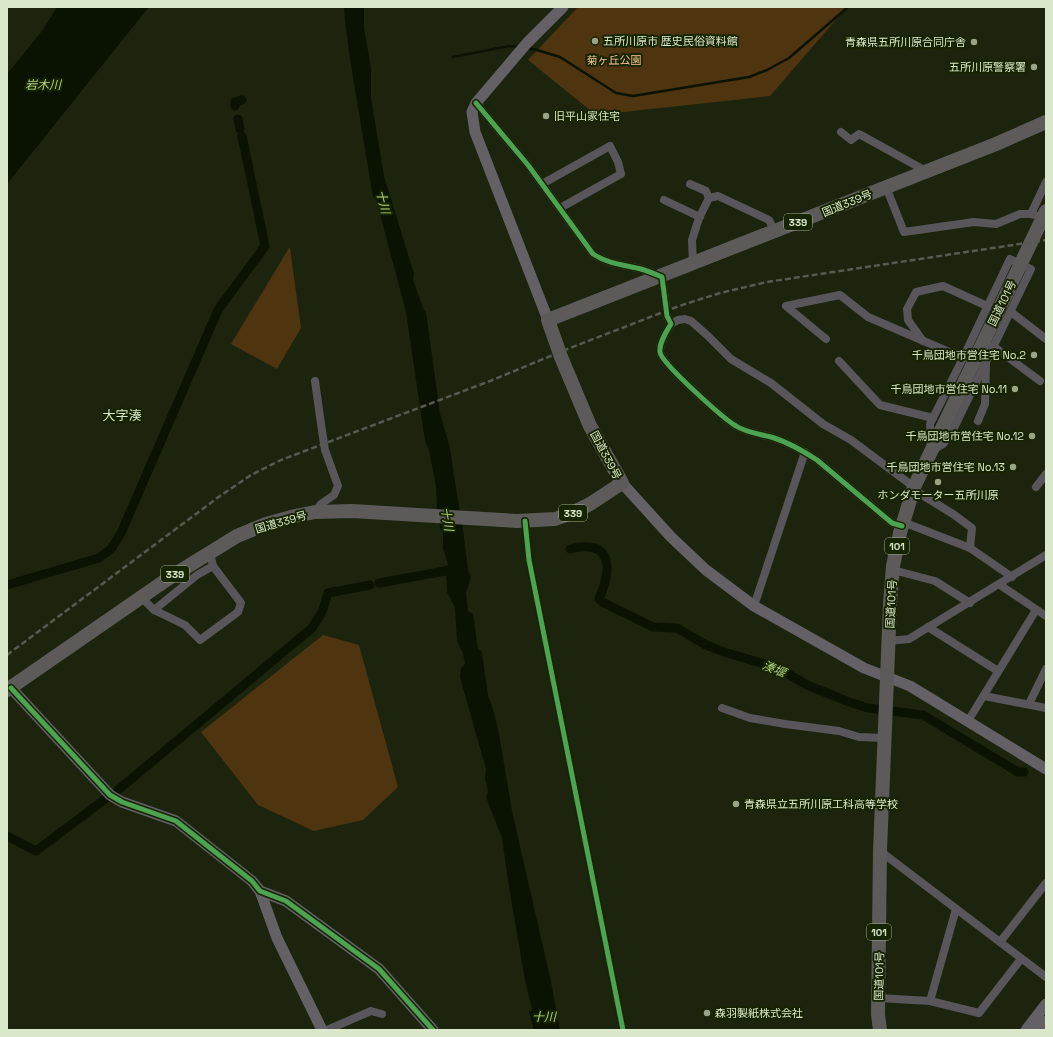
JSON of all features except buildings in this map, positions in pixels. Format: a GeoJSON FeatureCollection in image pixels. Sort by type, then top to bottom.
{"type":"FeatureCollection","features":[{"type":"Feature","properties":{"kind":"highway","name":"国道339号"},"geometry":{"type":"LineString","coordinates":[[9,689],[141,598],[212,559],[237,536],[266,524],[315,512],[364,512],[517,522],[555,519],[590,504],[622,483],[590,426],[560,357],[548,320],[662,277],[996,144],[1046,122]]}},
{"type":"Feature","properties":{"kind":"highway","name":"国道101号"},"geometry":{"type":"LineString","coordinates":[[880,1030],[878,1014],[880,852],[890,604],[893,570],[902,524],[914,488],[931,451],[938,421],[1046,211]]}},
{"type":"Feature","properties":{"kind":"street"},"geometry":{"type":"LineString","coordinates":[[548,320],[476,132],[472,112],[476,103],[516,56],[564,7]]}},
{"type":"Feature","properties":{"kind":"street"},"geometry":{"type":"LineString","coordinates":[[476,103],[528,165],[593,254],[600,259],[615,264],[642,269],[662,277],[666,306]]}},
{"type":"Feature","properties":{"kind":"street"},"geometry":{"type":"LineString","coordinates":[[841,132],[851,140],[859,134],[926,171]]}},
{"type":"Feature","properties":{"kind":"street"},"geometry":{"type":"LineString","coordinates":[[542,184],[610,146],[618,162],[621,174],[560,208]]}},
{"type":"Feature","properties":{"kind":"street"},"geometry":{"type":"LineString","coordinates":[[1031,214],[1046,182]]}},
{"type":"Feature","properties":{"kind":"street"},"geometry":{"type":"LineString","coordinates":[[690,184],[706,191],[709,198],[700,217],[692,240],[693,264]]}},
{"type":"Feature","properties":{"kind":"street"},"geometry":{"type":"LineString","coordinates":[[886,187],[904,232],[974,222],[996,224],[1020,214],[1031,214],[1046,218]]}},
{"type":"Feature","properties":{"kind":"street"},"geometry":{"type":"LineString","coordinates":[[709,198],[718,196],[769,220],[775,232]]}},
{"type":"Feature","properties":{"kind":"street"},"geometry":{"type":"LineString","coordinates":[[664,200],[700,217]]}},
{"type":"Feature","properties":{"kind":"street"},"geometry":{"type":"LineString","coordinates":[[839,361],[880,404],[938,421],[963,358],[1010,259],[1031,269],[1011,312],[986,359],[952,432],[943,444],[931,451]]}},
{"type":"Feature","properties":{"kind":"street"},"geometry":{"type":"LineString","coordinates":[[924,341],[908,320],[907,309],[916,292],[943,286],[987,306]]}},
{"type":"Feature","properties":{"kind":"street"},"geometry":{"type":"LineString","coordinates":[[826,339],[786,306],[840,295],[868,317],[963,358]]}},
{"type":"Feature","properties":{"kind":"street"},"geometry":{"type":"LineString","coordinates":[[1011,312],[1046,339]]}},
{"type":"Feature","properties":{"kind":"street"},"geometry":{"type":"LineString","coordinates":[[667,316],[671,324]]}},
{"type":"Feature","properties":{"kind":"street"},"geometry":{"type":"LineString","coordinates":[[970,548],[972,528],[914,488],[851,440],[823,424],[771,383],[731,359],[691,321],[685,319],[678,320],[671,324],[664,334],[660,352],[662,359],[688,386],[736,426],[749,432],[773,438],[805,452],[817,460],[892,523],[902,524],[970,548],[1012,577]]}},
{"type":"Feature","properties":{"kind":"street"},"geometry":{"type":"LineString","coordinates":[[993,346],[1040,381]]}},
{"type":"Feature","properties":{"kind":"street"},"geometry":{"type":"LineString","coordinates":[[978,421],[985,404],[986,359]]}},
{"type":"Feature","properties":{"kind":"street"},"geometry":{"type":"LineString","coordinates":[[315,381],[325,450],[338,486],[334,495],[321,504],[315,512]]}},
{"type":"Feature","properties":{"kind":"street"},"geometry":{"type":"LineString","coordinates":[[754,606],[805,452]]}},
{"type":"Feature","properties":{"kind":"street"},"geometry":{"type":"LineString","coordinates":[[1036,487],[1046,474]]}},
{"type":"Feature","properties":{"kind":"street"},"geometry":{"type":"LineString","coordinates":[[622,483],[671,537],[706,570],[754,606],[864,668],[910,686],[1046,769]]}},
{"type":"Feature","properties":{"kind":"street"},"geometry":{"type":"LineString","coordinates":[[889,642],[909,639],[1000,585],[1046,555]]}},
{"type":"Feature","properties":{"kind":"street"},"geometry":{"type":"LineString","coordinates":[[141,598],[154,610],[185,624],[200,640],[238,612],[241,604],[212,559],[197,575],[154,610]]}},
{"type":"Feature","properties":{"kind":"street"},"geometry":{"type":"LineString","coordinates":[[893,570],[935,581],[970,602]]}},
{"type":"Feature","properties":{"kind":"street"},"geometry":{"type":"LineString","coordinates":[[1000,585],[1046,616]]}},
{"type":"Feature","properties":{"kind":"street"},"geometry":{"type":"LineString","coordinates":[[968,721],[1036,610]]}},
{"type":"Feature","properties":{"kind":"street"},"geometry":{"type":"LineString","coordinates":[[928,627],[998,671]]}},
{"type":"Feature","properties":{"kind":"street"},"geometry":{"type":"LineString","coordinates":[[1029,704],[1046,669]]}},
{"type":"Feature","properties":{"kind":"street"},"geometry":{"type":"LineString","coordinates":[[9,689],[110,795],[122,802],[176,821],[252,881],[260,891],[277,938],[322,1030]]}},
{"type":"Feature","properties":{"kind":"street"},"geometry":{"type":"LineString","coordinates":[[984,696],[1046,708]]}},
{"type":"Feature","properties":{"kind":"street"},"geometry":{"type":"LineString","coordinates":[[722,708],[750,718],[839,731],[859,737],[885,738]]}},
{"type":"Feature","properties":{"kind":"street"},"geometry":{"type":"LineString","coordinates":[[880,852],[1046,977]]}},
{"type":"Feature","properties":{"kind":"street"},"geometry":{"type":"LineString","coordinates":[[1000,942],[1046,882]]}},
{"type":"Feature","properties":{"kind":"street"},"geometry":{"type":"LineString","coordinates":[[260,891],[286,901],[380,969],[433,1030]]}},
{"type":"Feature","properties":{"kind":"street"},"geometry":{"type":"LineString","coordinates":[[930,1001],[956,909]]}},
{"type":"Feature","properties":{"kind":"street"},"geometry":{"type":"LineString","coordinates":[[879,998],[930,1001],[979,1013],[1021,958]]}},
{"type":"Feature","properties":{"kind":"street"},"geometry":{"type":"LineString","coordinates":[[1026,1030],[1046,1004]]}},
{"type":"Feature","properties":{"kind":"street"},"geometry":{"type":"LineString","coordinates":[[327,1030],[371,1011],[382,1014]]}},
{"type":"Feature","properties":{"kind":"street"},"geometry":{"type":"LineString","coordinates":[[1039,1030],[1046,1021]]}},
{"type":"Feature","properties":{"kind":"green space","name":"菊ヶ丘公園"},"geometry":{"type":"Polygon","coordinates":[[[578,7],[847,7],[770,96],[596,115],[528,60],[578,7]]]}},
{"type":"Feature","properties":{"kind":"green space"},"geometry":{"type":"Polygon","coordinates":[[[289,248],[301,328],[277,369],[231,344],[289,248]]]}},
{"type":"Feature","properties":{"kind":"green space"},"geometry":{"type":"Polygon","coordinates":[[[323,635],[359,645],[398,787],[363,820],[314,831],[258,805],[201,732],[323,635]]]}},
{"type":"Feature","properties":{"kind":"water","name":"岩木川"},"geometry":{"type":"Polygon","coordinates":[[[57,7],[149,7],[7,184],[7,74],[42,31],[57,7]]]}},
{"type":"Feature","properties":{"kind":"water","name":"十川"},"geometry":{"type":"Polygon","coordinates":[[[344,7],[364,7],[364,28],[371,68],[371,98],[384,176],[414,274],[413,280],[423,308],[426,312],[440,414],[450,448],[468,570],[471,577],[466,593],[468,611],[473,614],[478,649],[482,652],[488,696],[498,728],[512,811],[551,982],[560,1030],[534,1030],[529,1012],[532,1009],[525,980],[502,838],[486,797],[488,791],[485,779],[486,769],[460,677],[461,668],[465,664],[463,653],[457,641],[455,608],[447,592],[446,572],[448,564],[443,549],[443,534],[437,511],[436,486],[429,450],[425,441],[406,312],[380,214],[380,206],[373,197],[351,65],[344,7]]]}},
{"type":"Feature","properties":{"kind":"waterway"},"geometry":{"type":"LineString","coordinates":[[526,48],[560,57],[616,93],[633,96],[749,77],[767,70],[789,58],[848,7]]}},
{"type":"Feature","properties":{"kind":"waterway"},"geometry":{"type":"LineString","coordinates":[[453,57],[509,46],[519,47]]}},
{"type":"Feature","properties":{"kind":"waterway"},"geometry":{"type":"LineString","coordinates":[[235,106],[235,102],[242,100]]}},
{"type":"Feature","properties":{"kind":"waterway"},"geometry":{"type":"LineString","coordinates":[[238,119],[240,129]]}},
{"type":"Feature","properties":{"kind":"waterway"},"geometry":{"type":"LineString","coordinates":[[7,585],[99,558],[111,549],[121,533],[218,310],[265,246],[242,136]]}},
{"type":"Feature","properties":{"kind":"waterway","name":"湊堰"},"geometry":{"type":"LineString","coordinates":[[570,549],[584,547],[594,548],[602,552],[606,559],[607,567],[606,577],[599,599],[604,603],[653,627],[677,628],[706,645],[778,668],[807,685],[849,702],[868,708],[923,715],[1018,772],[1024,772]]}},
{"type":"Feature","properties":{"kind":"waterway"},"geometry":{"type":"LineString","coordinates":[[379,583],[456,569]]}},
{"type":"Feature","properties":{"kind":"waterway"},"geometry":{"type":"LineString","coordinates":[[118,790],[312,628],[322,612],[328,593],[370,585]]}},
{"type":"Feature","properties":{"kind":"waterway"},"geometry":{"type":"LineString","coordinates":[[7,836],[36,851],[105,799]]}},
{"type":"Feature","properties":{"kind":"railway"},"geometry":{"type":"LineString","coordinates":[[7,655],[220,496],[251,475],[281,460],[490,381],[679,306],[720,293],[767,282],[1046,240]]}},
{"type":"Feature","properties":{"kind":"cycle path"},"geometry":{"type":"LineString","coordinates":[[476,103],[528,165],[593,254],[610,262],[641,269],[662,277],[667,316],[671,324],[662,341],[660,352],[663,358],[681,378],[736,426],[749,432],[780,440],[807,453],[892,523],[902,526]]}},
{"type":"Feature","properties":{"kind":"cycle path"},"geometry":{"type":"LineString","coordinates":[[525,521],[529,560],[623,1030]]}},
{"type":"Feature","properties":{"kind":"cycle path"},"geometry":{"type":"LineString","coordinates":[[11,688],[110,795],[122,802],[176,821],[252,881],[260,891],[286,901],[379,969],[433,1030]]}},
{"type":"Feature","properties":{"kind":"place","name":"五所川原市 歴史民俗資料館"},"geometry":{"type":"Point","coordinates":[595,41]}},
{"type":"Feature","properties":{"kind":"place","name":"青森県五所川原合同庁舎"},"geometry":{"type":"Point","coordinates":[974,42]}},
{"type":"Feature","properties":{"kind":"place","name":"五所川原警察署"},"geometry":{"type":"Point","coordinates":[1034,67]}},
{"type":"Feature","properties":{"kind":"place","name":"旧平山家住宅"},"geometry":{"type":"Point","coordinates":[546,116]}},
{"type":"Feature","properties":{"kind":"place","name":"千鳥団地市営住宅 No.2"},"geometry":{"type":"Point","coordinates":[1034,355]}},
{"type":"Feature","properties":{"kind":"place","name":"千鳥団地市営住宅 No.11"},"geometry":{"type":"Point","coordinates":[1015,389]}},
{"type":"Feature","properties":{"kind":"place","name":"千鳥団地市営住宅 No.12"},"geometry":{"type":"Point","coordinates":[1032,436]}},
{"type":"Feature","properties":{"kind":"place","name":"千鳥団地市営住宅 No.13"},"geometry":{"type":"Point","coordinates":[1013,467]}},
{"type":"Feature","properties":{"kind":"place","name":"ホンダモーター五所川原"},"geometry":{"type":"Point","coordinates":[938,482]}},
{"type":"Feature","properties":{"kind":"place","name":"青森県立五所川原工科高等学校"},"geometry":{"type":"Point","coordinates":[736,804]}},
{"type":"Feature","properties":{"kind":"place","name":"森羽製紙株式会社"},"geometry":{"type":"Point","coordinates":[707,1013]}},
{"type":"Feature","properties":{"kind":"district","name":"大字湊"},"geometry":{"type":"Point","coordinates":[122,415]}}]}
